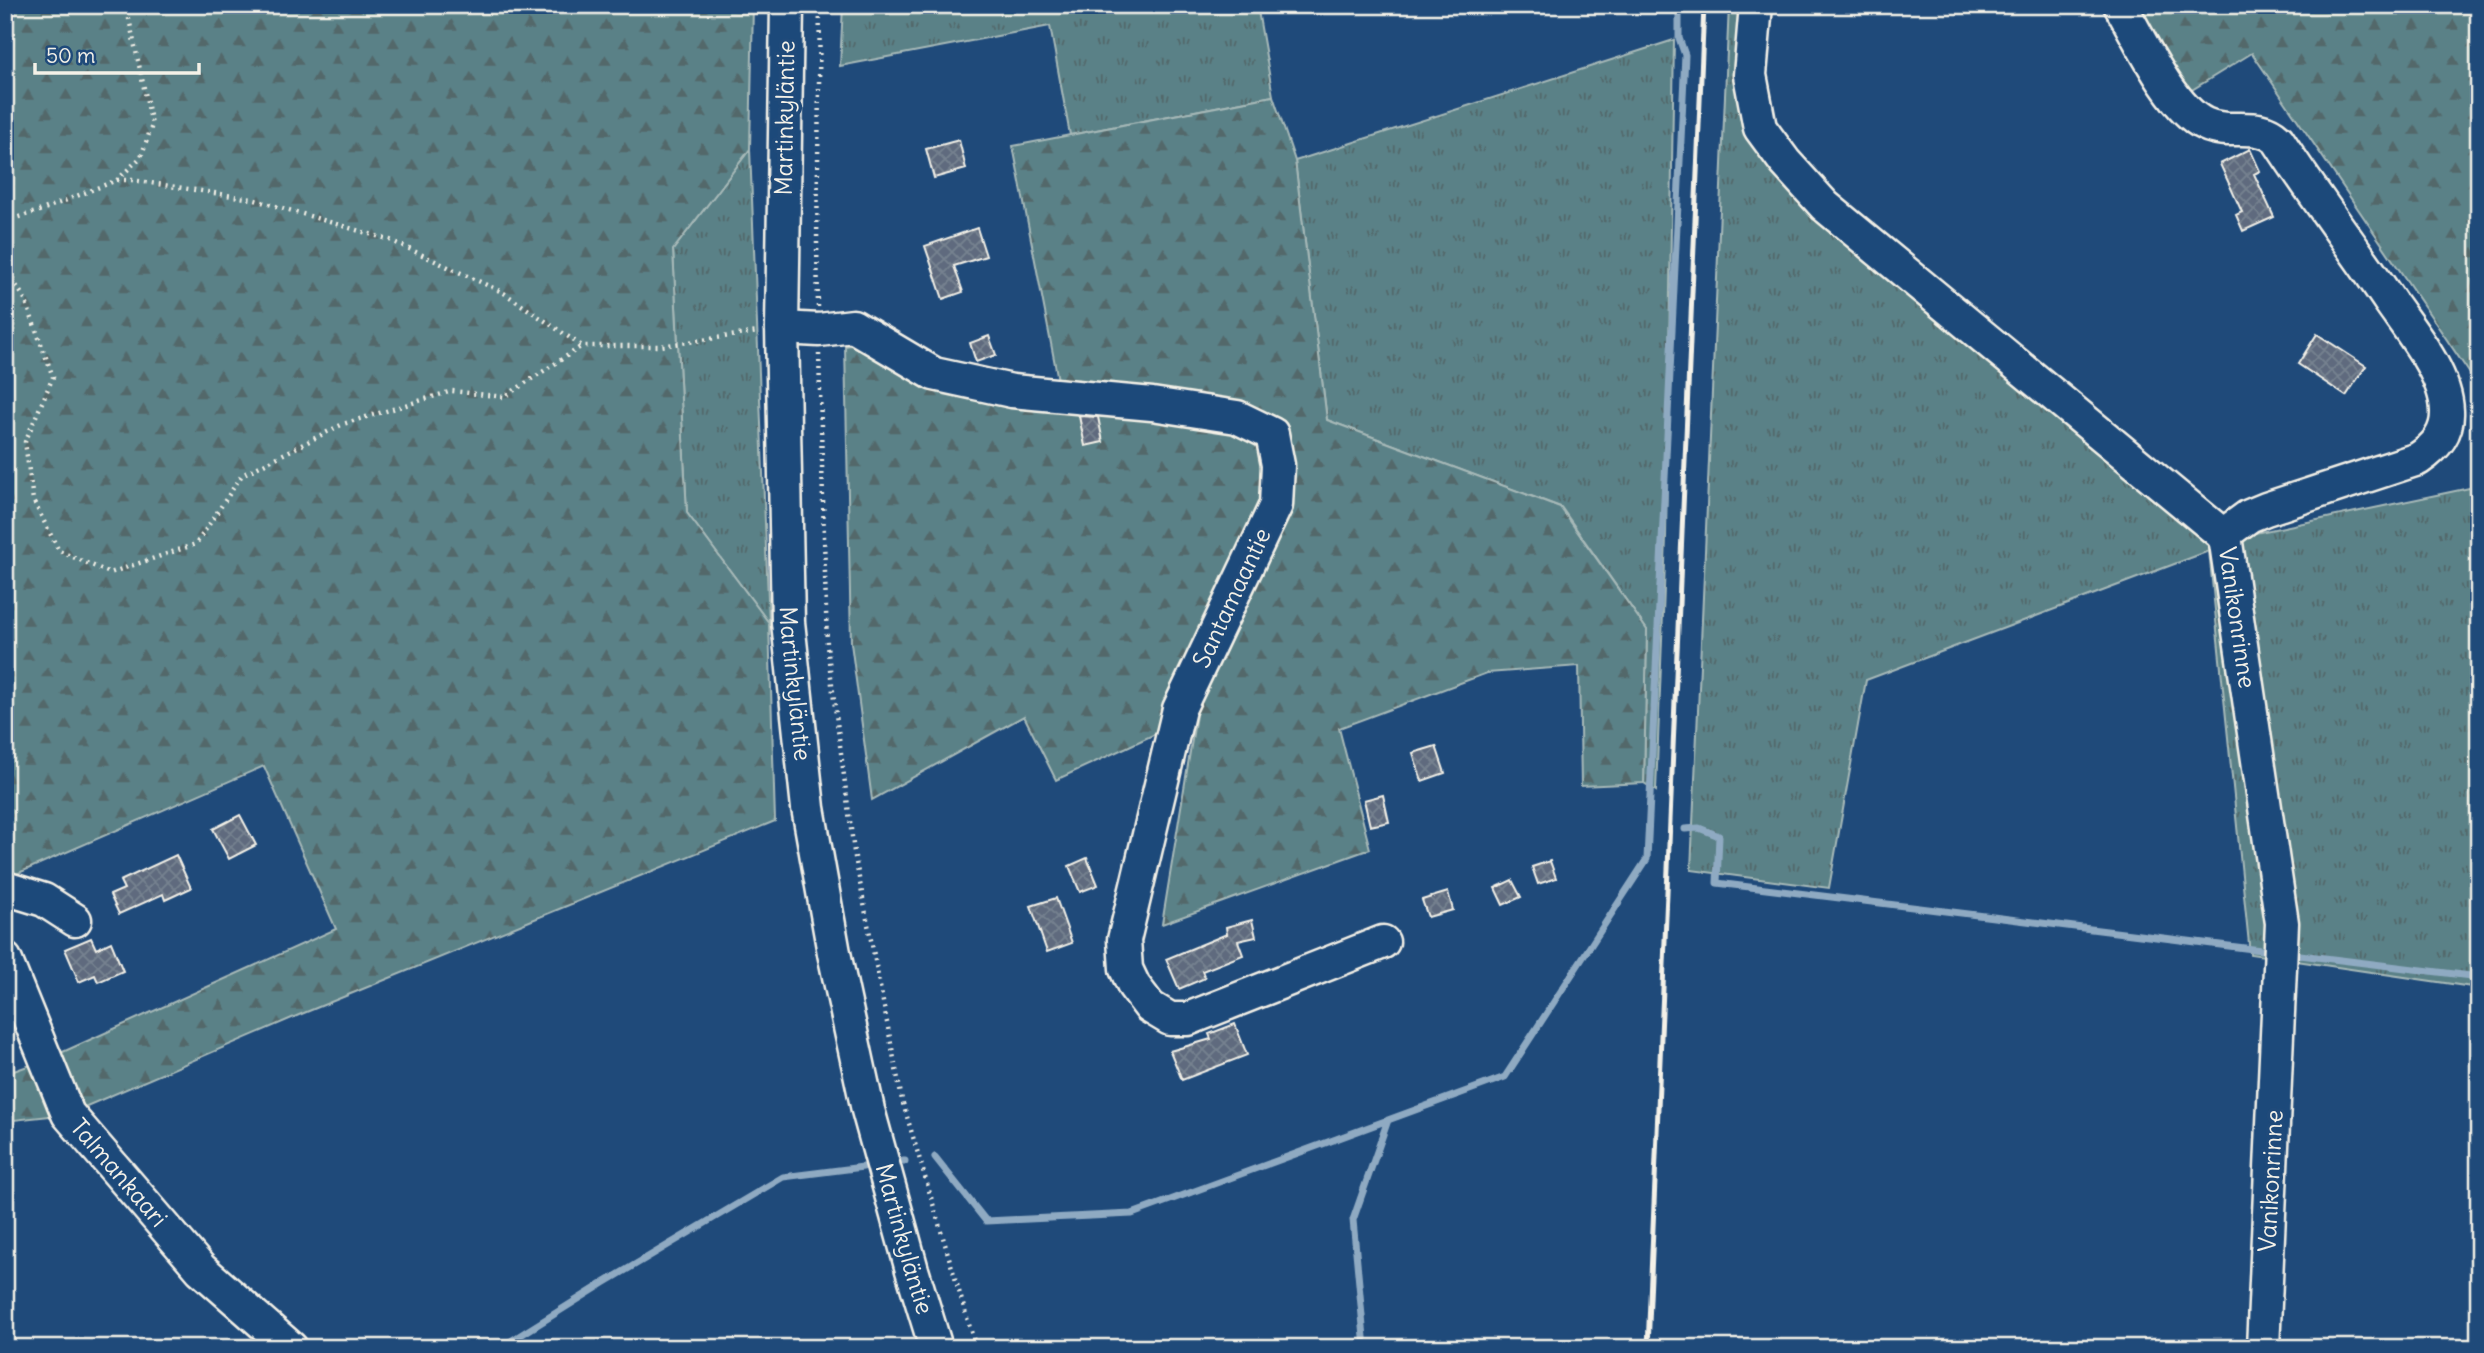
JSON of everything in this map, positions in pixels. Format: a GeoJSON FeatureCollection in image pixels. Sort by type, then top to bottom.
{"type":"FeatureCollection","features":[{"type":"Feature","properties":{"kind":"street","name":"Martinkyläntie"},"geometry":{"type":"LineString","coordinates":[[787,5],[782,328],[788,622],[808,808],[834,953],[868,1110],[936,1348]]}},
{"type":"Feature","properties":{"kind":"street"},"geometry":{"type":"LineString","coordinates":[[1756,5],[1751,75],[1755,102],[1760,128],[1785,162],[1825,206],[2223,535]]}},
{"type":"Feature","properties":{"kind":"street","name":"Vanikonrinne"},"geometry":{"type":"LineString","coordinates":[[2120,5],[2169,89],[2188,113],[2206,125],[2227,129],[2256,128],[2272,135],[2278,141],[2419,344],[2442,384],[2446,398],[2446,428],[2436,445],[2418,459],[2266,509],[2249,516],[2223,535],[2282,923],[2263,1348]]}},
{"type":"Feature","properties":{"kind":"street","name":"Santamaantie"},"geometry":{"type":"LineString","coordinates":[[782,328],[819,330],[853,326],[934,374],[1012,391],[1152,404],[1237,417],[1272,434],[1279,465],[1276,505],[1179,709],[1124,940],[1126,970],[1150,1007],[1170,1018],[1188,1018],[1383,942]]}},
{"type":"Feature","properties":{"kind":"street"},"geometry":{"type":"LineString","coordinates":[[5,888],[44,900],[75,920]]}},
{"type":"Feature","properties":{"kind":"street","name":"Talmankaari"},"geometry":{"type":"LineString","coordinates":[[5,959],[68,1114],[201,1269],[291,1348]]}},
{"type":"Feature","properties":{"kind":"path"},"geometry":{"type":"LineString","coordinates":[[117,180],[141,157],[152,125],[126,5]]}},
{"type":"Feature","properties":{"kind":"path"},"geometry":{"type":"LineString","coordinates":[[820,5],[817,243],[827,646],[854,852],[902,1100],[975,1348]]}},
{"type":"Feature","properties":{"kind":"path"},"geometry":{"type":"LineString","coordinates":[[5,221],[117,180],[252,199],[390,240],[504,293],[582,346]]}},
{"type":"Feature","properties":{"kind":"path"},"geometry":{"type":"LineString","coordinates":[[5,268],[25,299],[52,377],[26,442],[33,500],[59,551],[110,572],[196,544],[242,475],[343,424],[452,391],[504,397],[582,346],[661,346],[782,328]]}},
{"type":"Feature","properties":{"kind":"green space"},"geometry":{"type":"Polygon","coordinates":[[[5,5],[753,5],[750,149],[673,250],[687,513],[769,623],[775,821],[299,1015],[68,1114],[5,1121],[5,1074],[45,1060],[336,929],[264,766],[5,879],[5,5]]]}},
{"type":"Feature","properties":{"kind":"green space"},"geometry":{"type":"Polygon","coordinates":[[[843,5],[1257,5],[1273,96],[1070,135],[1050,26],[840,66],[843,5]]]}},
{"type":"Feature","properties":{"kind":"green space"},"geometry":{"type":"Polygon","coordinates":[[[1729,5],[1747,5],[1739,72],[1752,144],[1812,215],[2246,535],[2479,486],[2479,988],[2250,954],[2209,551],[1866,680],[1829,888],[1691,870],[1729,5]]]}},
{"type":"Feature","properties":{"kind":"green space"},"geometry":{"type":"Polygon","coordinates":[[[2107,5],[2479,5],[2479,387],[2252,53],[2164,107],[2107,5]]]}},
{"type":"Feature","properties":{"kind":"green space"},"geometry":{"type":"Polygon","coordinates":[[[1674,40],[1666,538],[1656,791],[1644,783],[1647,630],[1561,507],[1327,420],[1295,161],[1674,40]]]}},
{"type":"Feature","properties":{"kind":"green space"},"geometry":{"type":"Polygon","coordinates":[[[1273,96],[1295,161],[1327,420],[1560,507],[1647,630],[1644,783],[1581,786],[1579,666],[1487,673],[1339,728],[1370,849],[1162,924],[1196,715],[1056,780],[1024,716],[872,800],[851,643],[845,346],[863,343],[1063,406],[1013,146],[1273,96]]]}},
{"type":"Feature","properties":{"kind":"green space"},"geometry":{"type":"Polygon","coordinates":[[[750,149],[769,623],[687,513],[673,250],[750,149]]]}},
{"type":"Feature","properties":{"kind":"building"},"geometry":{"type":"Polygon","coordinates":[[[959,140],[966,169],[934,178],[926,149],[959,140]]]}},
{"type":"Feature","properties":{"kind":"building"},"geometry":{"type":"Polygon","coordinates":[[[2250,149],[2260,171],[2254,174],[2274,217],[2243,231],[2236,215],[2242,212],[2220,164],[2250,149]]]}},
{"type":"Feature","properties":{"kind":"building"},"geometry":{"type":"Polygon","coordinates":[[[977,228],[986,256],[954,266],[963,292],[943,299],[925,246],[977,228]]]}},
{"type":"Feature","properties":{"kind":"building"},"geometry":{"type":"Polygon","coordinates":[[[2317,334],[2366,366],[2346,396],[2298,364],[2317,334]]]}},
{"type":"Feature","properties":{"kind":"building"},"geometry":{"type":"Polygon","coordinates":[[[989,336],[996,355],[976,362],[970,343],[989,336]]]}},
{"type":"Feature","properties":{"kind":"building"},"geometry":{"type":"Polygon","coordinates":[[[1079,416],[1098,417],[1103,442],[1085,446],[1079,416]]]}},
{"type":"Feature","properties":{"kind":"building"},"geometry":{"type":"Polygon","coordinates":[[[1436,746],[1445,773],[1422,781],[1413,753],[1436,746]]]}},
{"type":"Feature","properties":{"kind":"building"},"geometry":{"type":"Polygon","coordinates":[[[1383,795],[1389,822],[1370,826],[1364,800],[1383,795]]]}},
{"type":"Feature","properties":{"kind":"building"},"geometry":{"type":"Polygon","coordinates":[[[240,815],[256,845],[229,859],[213,829],[240,815]]]}},
{"type":"Feature","properties":{"kind":"building"},"geometry":{"type":"Polygon","coordinates":[[[176,855],[191,888],[165,900],[163,894],[119,914],[110,895],[124,889],[120,881],[176,855]]]}},
{"type":"Feature","properties":{"kind":"building"},"geometry":{"type":"Polygon","coordinates":[[[1087,858],[1098,885],[1080,892],[1069,866],[1087,858]]]}},
{"type":"Feature","properties":{"kind":"building"},"geometry":{"type":"Polygon","coordinates":[[[1550,861],[1556,878],[1538,884],[1532,867],[1550,861]]]}},
{"type":"Feature","properties":{"kind":"building"},"geometry":{"type":"Polygon","coordinates":[[[1512,880],[1521,897],[1503,905],[1495,888],[1512,880]]]}},
{"type":"Feature","properties":{"kind":"building"},"geometry":{"type":"Polygon","coordinates":[[[1448,892],[1453,910],[1428,917],[1422,900],[1448,892]]]}},
{"type":"Feature","properties":{"kind":"building"},"geometry":{"type":"Polygon","coordinates":[[[1056,898],[1072,943],[1047,952],[1031,906],[1056,898]]]}},
{"type":"Feature","properties":{"kind":"building"},"geometry":{"type":"Polygon","coordinates":[[[1252,920],[1256,937],[1238,941],[1243,955],[1202,971],[1205,978],[1179,989],[1166,959],[1227,934],[1226,927],[1252,920]]]}},
{"type":"Feature","properties":{"kind":"building"},"geometry":{"type":"Polygon","coordinates":[[[91,938],[96,949],[111,942],[123,971],[98,982],[95,975],[79,982],[65,949],[91,938]]]}},
{"type":"Feature","properties":{"kind":"building"},"geometry":{"type":"Polygon","coordinates":[[[1235,1024],[1247,1055],[1182,1080],[1170,1051],[1211,1039],[1209,1034],[1235,1024]]]}},
{"type":"Feature","properties":{"kind":"waterway"},"geometry":{"type":"LineString","coordinates":[[935,1157],[986,1221],[1132,1214],[1505,1077],[1647,859],[1685,55],[1679,38],[1679,5]]}},
{"type":"Feature","properties":{"kind":"waterway"},"geometry":{"type":"LineString","coordinates":[[1685,829],[1699,828],[1719,836],[1717,883],[2261,950]]}},
{"type":"Feature","properties":{"kind":"waterway"},"geometry":{"type":"LineString","coordinates":[[2300,955],[2479,977]]}},
{"type":"Feature","properties":{"kind":"waterway"},"geometry":{"type":"LineString","coordinates":[[1365,1348],[1353,1220],[1388,1120]]}},
{"type":"Feature","properties":{"kind":"waterway"},"geometry":{"type":"LineString","coordinates":[[500,1348],[783,1177],[863,1167]]}},
{"type":"Feature","properties":{"kind":"railway"},"geometry":{"type":"LineString","coordinates":[[1648,1348],[1704,5]]}}]}
